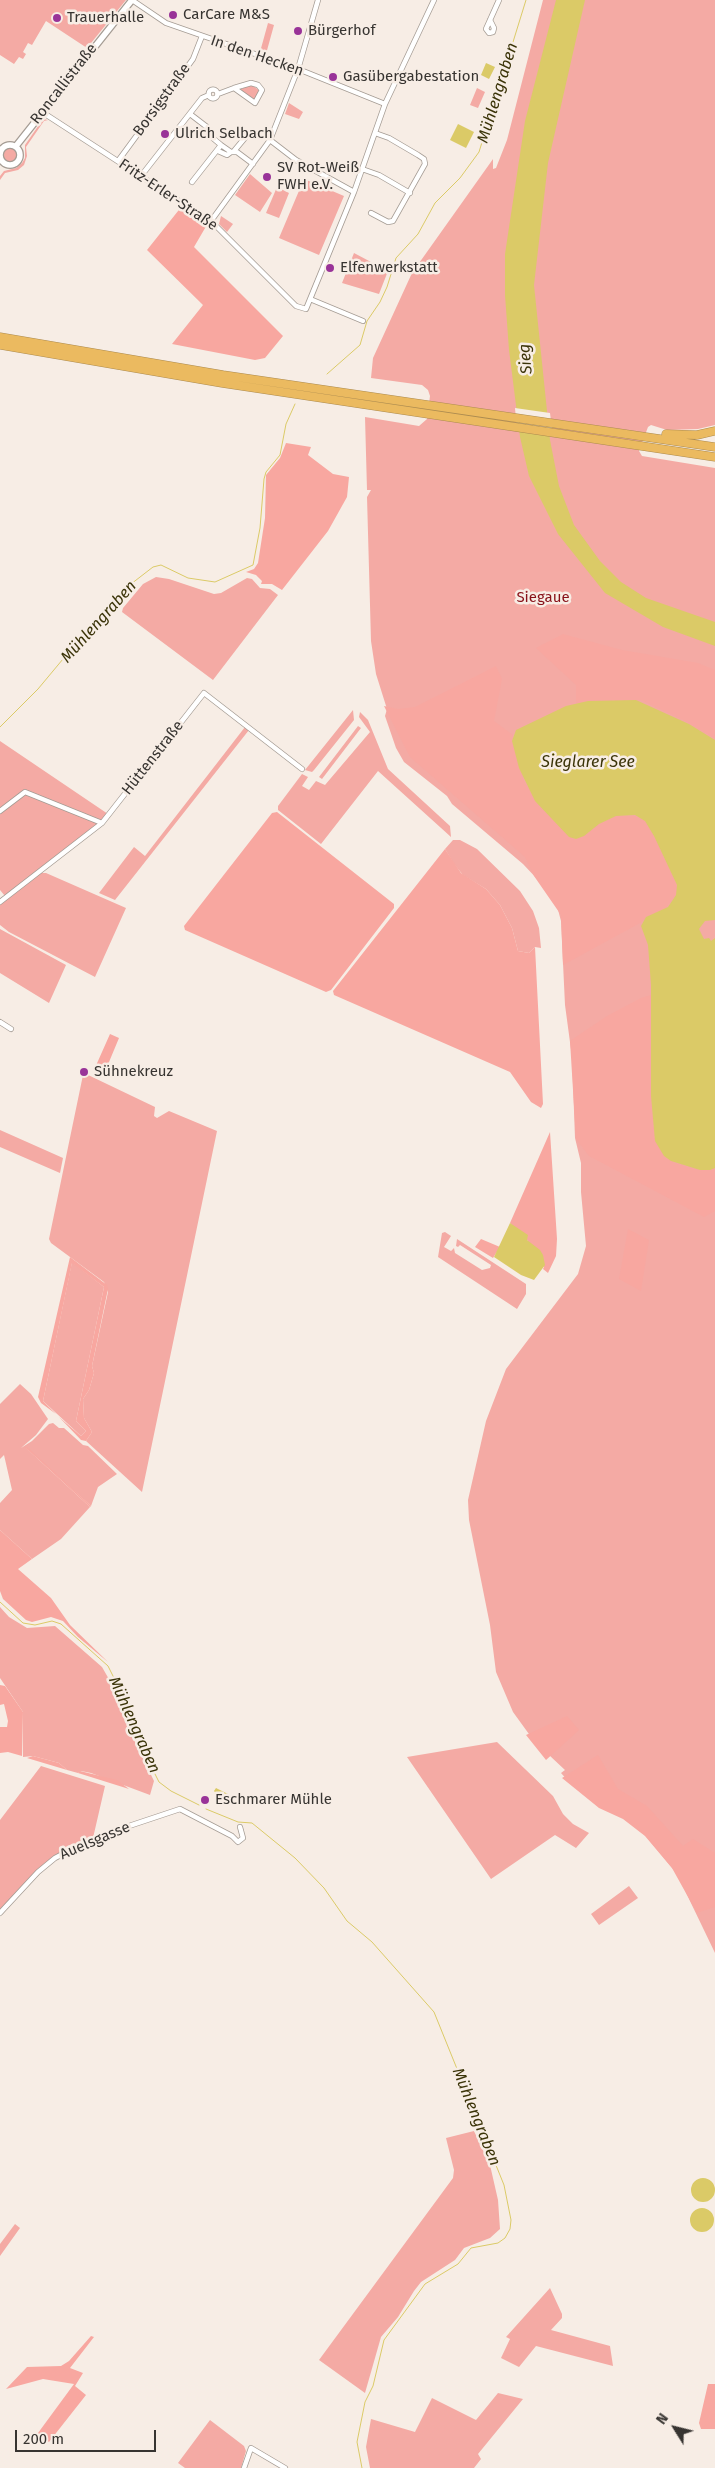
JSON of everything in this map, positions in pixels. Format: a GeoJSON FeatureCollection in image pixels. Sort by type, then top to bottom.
{"type":"FeatureCollection","features":[{"type":"Feature","properties":{"kind":"highway"},"geometry":{"type":"LineString","coordinates":[[0,338],[223,375],[612,431],[688,436],[715,431]]}},
{"type":"Feature","properties":{"kind":"highway"},"geometry":{"type":"LineString","coordinates":[[0,345],[153,372],[715,457]]}},
{"type":"Feature","properties":{"kind":"highway"},"geometry":{"type":"LineString","coordinates":[[645,434],[715,447]]}},
{"type":"Feature","properties":{"kind":"street","name":"In den Hecken"},"geometry":{"type":"LineString","coordinates":[[132,0],[162,21],[298,69],[385,104]]}},
{"type":"Feature","properties":{"kind":"street","name":"Roncallistraße"},"geometry":{"type":"LineString","coordinates":[[16,146],[132,0]]}},
{"type":"Feature","properties":{"kind":"street"},"geometry":{"type":"LineString","coordinates":[[211,222],[270,140],[298,69],[316,0]]}},
{"type":"Feature","properties":{"kind":"street"},"geometry":{"type":"LineString","coordinates":[[363,321],[310,299],[354,192],[385,104],[434,0]]}},
{"type":"Feature","properties":{"kind":"street"},"geometry":{"type":"LineString","coordinates":[[490,20],[499,0]]}},
{"type":"Feature","properties":{"kind":"street","name":"Borsigstraße"},"geometry":{"type":"LineString","coordinates":[[118,161],[193,59],[202,36]]}},
{"type":"Feature","properties":{"kind":"street"},"geometry":{"type":"LineString","coordinates":[[141,176],[202,98],[209,95],[214,98],[218,94],[234,88],[251,83],[258,85],[262,90],[257,102],[253,104],[234,88]]}},
{"type":"Feature","properties":{"kind":"street","name":"Fritz-Erler-Straße"},"geometry":{"type":"LineString","coordinates":[[42,112],[211,222],[296,306],[306,309],[310,299]]}},
{"type":"Feature","properties":{"kind":"street"},"geometry":{"type":"LineString","coordinates":[[190,114],[207,127],[208,134],[221,145],[253,164]]}},
{"type":"Feature","properties":{"kind":"street"},"geometry":{"type":"LineString","coordinates":[[218,151],[227,154],[233,152],[249,133]]}},
{"type":"Feature","properties":{"kind":"street"},"geometry":{"type":"LineString","coordinates":[[371,213],[390,222],[410,193],[424,166],[424,160],[389,138],[375,133]]}},
{"type":"Feature","properties":{"kind":"street"},"geometry":{"type":"LineString","coordinates":[[270,140],[296,160],[354,192]]}},
{"type":"Feature","properties":{"kind":"street"},"geometry":{"type":"LineString","coordinates":[[6,145],[16,146],[20,153],[18,161],[11,165],[2,165],[1,149],[6,145]]}},
{"type":"Feature","properties":{"kind":"street"},"geometry":{"type":"LineString","coordinates":[[192,182],[221,145]]}},
{"type":"Feature","properties":{"kind":"street"},"geometry":{"type":"LineString","coordinates":[[362,169],[379,175],[410,193]]}},
{"type":"Feature","properties":{"kind":"street","name":"Hüttenstraße"},"geometry":{"type":"LineString","coordinates":[[0,902],[102,823],[204,693],[302,769]]}},
{"type":"Feature","properties":{"kind":"street"},"geometry":{"type":"LineString","coordinates":[[0,811],[25,792],[102,823]]}},
{"type":"Feature","properties":{"kind":"street"},"geometry":{"type":"LineString","coordinates":[[0,1022],[11,1029]]}},
{"type":"Feature","properties":{"kind":"street","name":"Auelsgasse"},"geometry":{"type":"LineString","coordinates":[[0,1913],[38,1872],[62,1854],[115,1831],[180,1809],[232,1836]]}},
{"type":"Feature","properties":{"kind":"street"},"geometry":{"type":"LineString","coordinates":[[245,2467],[251,2448],[285,2468]]}},
{"type":"Feature","properties":{"kind":"green space"},"geometry":{"type":"Polygon","coordinates":[[[0,0],[126,0],[87,48],[46,21],[32,45],[28,43],[23,52],[26,54],[23,59],[19,57],[14,64],[0,55],[0,0]]]}},
{"type":"Feature","properties":{"kind":"green space","name":"Siegaue"},"geometry":{"type":"Polygon","coordinates":[[[543,0],[715,0],[715,425],[698,429],[667,430],[651,425],[648,427],[639,451],[642,456],[715,468],[715,1953],[677,1874],[634,1822],[569,1782],[561,1773],[565,1770],[534,1741],[513,1712],[496,1672],[490,1625],[469,1520],[468,1500],[486,1421],[506,1369],[578,1274],[586,1246],[581,1192],[581,1163],[575,1138],[572,1057],[565,1005],[561,921],[557,906],[539,881],[523,864],[452,804],[447,796],[404,762],[396,748],[385,716],[387,709],[376,674],[371,641],[367,497],[371,490],[367,490],[365,417],[419,426],[427,419],[430,396],[428,390],[422,385],[371,378],[373,358],[412,273],[493,159],[493,169],[496,168],[507,140],[543,0]]]}},
{"type":"Feature","properties":{"kind":"green space"},"geometry":{"type":"Polygon","coordinates":[[[268,23],[274,25],[266,54],[260,52],[268,23]]]}},
{"type":"Feature","properties":{"kind":"green space"},"geometry":{"type":"Polygon","coordinates":[[[250,84],[259,90],[257,98],[253,101],[240,90],[250,84]]]}},
{"type":"Feature","properties":{"kind":"green space"},"geometry":{"type":"Polygon","coordinates":[[[477,88],[485,92],[478,108],[470,105],[477,88]]]}},
{"type":"Feature","properties":{"kind":"green space"},"geometry":{"type":"Polygon","coordinates":[[[289,103],[303,112],[299,119],[285,114],[289,103]]]}},
{"type":"Feature","properties":{"kind":"green space"},"geometry":{"type":"Polygon","coordinates":[[[43,119],[48,120],[44,121],[26,147],[27,156],[24,165],[18,170],[5,173],[0,180],[0,176],[4,171],[16,168],[22,163],[25,158],[25,145],[43,119]]]}},
{"type":"Feature","properties":{"kind":"green space"},"geometry":{"type":"Polygon","coordinates":[[[7,148],[13,148],[17,155],[13,162],[7,162],[3,158],[3,152],[7,148]]]}},
{"type":"Feature","properties":{"kind":"green space"},"geometry":{"type":"Polygon","coordinates":[[[250,174],[272,193],[260,212],[235,195],[250,174]]]}},
{"type":"Feature","properties":{"kind":"green space"},"geometry":{"type":"Polygon","coordinates":[[[304,179],[344,196],[319,255],[279,238],[304,179]]]}},
{"type":"Feature","properties":{"kind":"green space"},"geometry":{"type":"Polygon","coordinates":[[[277,187],[289,193],[279,218],[266,213],[277,187]]]}},
{"type":"Feature","properties":{"kind":"green space"},"geometry":{"type":"Polygon","coordinates":[[[221,216],[233,224],[227,232],[219,224],[221,216]]]}},
{"type":"Feature","properties":{"kind":"green space"},"geometry":{"type":"Polygon","coordinates":[[[354,253],[388,271],[379,294],[342,283],[354,253]]]}},
{"type":"Feature","properties":{"kind":"green space"},"geometry":{"type":"Polygon","coordinates":[[[156,577],[169,579],[214,594],[221,593],[247,578],[252,579],[260,588],[270,589],[278,595],[213,680],[122,612],[123,608],[143,584],[156,577]]]}},
{"type":"Feature","properties":{"kind":"green space"},"geometry":{"type":"Polygon","coordinates":[[[353,710],[354,720],[314,770],[312,772],[305,770],[353,710]]]}},
{"type":"Feature","properties":{"kind":"green space"},"geometry":{"type":"Polygon","coordinates":[[[360,712],[368,720],[388,769],[450,826],[451,837],[378,771],[321,844],[278,810],[278,806],[302,774],[308,777],[302,786],[309,790],[316,781],[325,785],[370,732],[359,717],[360,712]]]}},
{"type":"Feature","properties":{"kind":"green space"},"geometry":{"type":"Polygon","coordinates":[[[358,726],[361,728],[322,779],[319,777],[358,726]]]}},
{"type":"Feature","properties":{"kind":"green space"},"geometry":{"type":"Polygon","coordinates":[[[245,727],[249,730],[115,900],[99,893],[134,847],[145,856],[245,727]]]}},
{"type":"Feature","properties":{"kind":"green space"},"geometry":{"type":"Polygon","coordinates":[[[0,741],[108,814],[95,827],[5,896],[0,890],[0,741]]]}},
{"type":"Feature","properties":{"kind":"green space"},"geometry":{"type":"Polygon","coordinates":[[[453,840],[460,840],[477,849],[520,891],[533,911],[539,928],[541,948],[535,947],[529,953],[518,951],[512,928],[500,905],[486,889],[463,875],[445,849],[453,840]]]}},
{"type":"Feature","properties":{"kind":"green space"},"geometry":{"type":"Polygon","coordinates":[[[40,873],[46,873],[126,908],[95,977],[9,932],[0,925],[0,904],[40,873]]]}},
{"type":"Feature","properties":{"kind":"green space"},"geometry":{"type":"Polygon","coordinates":[[[0,929],[66,965],[49,1003],[0,973],[0,929]]]}},
{"type":"Feature","properties":{"kind":"green space"},"geometry":{"type":"Polygon","coordinates":[[[86,1074],[155,1107],[154,1116],[157,1118],[169,1111],[217,1131],[142,1492],[86,1441],[92,1432],[84,1418],[83,1399],[89,1390],[94,1373],[92,1366],[108,1292],[104,1282],[51,1243],[49,1239],[83,1075],[86,1074]]]}},
{"type":"Feature","properties":{"kind":"green space"},"geometry":{"type":"Polygon","coordinates":[[[0,1130],[63,1158],[60,1173],[0,1147],[0,1130]]]}},
{"type":"Feature","properties":{"kind":"green space"},"geometry":{"type":"Polygon","coordinates":[[[445,1232],[451,1236],[444,1247],[451,1251],[454,1248],[455,1253],[482,1270],[490,1268],[491,1265],[460,1245],[456,1246],[457,1239],[526,1284],[526,1294],[517,1309],[438,1257],[442,1233],[445,1232]]]}},
{"type":"Feature","properties":{"kind":"green space"},"geometry":{"type":"Polygon","coordinates":[[[72,1262],[104,1287],[76,1421],[86,1431],[81,1436],[43,1401],[72,1262]]]}},
{"type":"Feature","properties":{"kind":"green space"},"geometry":{"type":"Polygon","coordinates":[[[20,1384],[31,1394],[48,1419],[36,1435],[21,1448],[32,1441],[49,1424],[53,1423],[59,1428],[64,1428],[83,1445],[88,1446],[117,1474],[98,1487],[91,1506],[25,1447],[90,1507],[61,1539],[32,1559],[0,1530],[0,1503],[12,1490],[4,1455],[0,1459],[0,1404],[20,1384]]]}},
{"type":"Feature","properties":{"kind":"green space"},"geometry":{"type":"Polygon","coordinates":[[[0,1607],[9,1617],[27,1628],[55,1626],[102,1667],[114,1688],[133,1738],[154,1781],[150,1795],[91,1773],[81,1771],[78,1773],[67,1770],[59,1763],[33,1756],[23,1757],[23,1712],[0,1678],[0,1607]]]}},
{"type":"Feature","properties":{"kind":"green space"},"geometry":{"type":"Polygon","coordinates":[[[497,1742],[553,1796],[563,1814],[573,1824],[589,1833],[576,1848],[555,1835],[491,1879],[407,1757],[497,1742]]]}},
{"type":"Feature","properties":{"kind":"green space"},"geometry":{"type":"Polygon","coordinates":[[[41,1766],[105,1786],[93,1838],[55,1855],[0,1910],[0,1820],[41,1766]]]}},
{"type":"Feature","properties":{"kind":"green space"},"geometry":{"type":"Polygon","coordinates":[[[629,1886],[638,1898],[599,1925],[591,1914],[629,1886]]]}},
{"type":"Feature","properties":{"kind":"green space"},"geometry":{"type":"Polygon","coordinates":[[[474,2131],[490,2165],[498,2200],[500,2229],[490,2238],[464,2248],[455,2260],[421,2282],[398,2317],[381,2337],[365,2393],[319,2360],[453,2178],[454,2170],[446,2138],[474,2131]]]}},
{"type":"Feature","properties":{"kind":"green space"},"geometry":{"type":"Polygon","coordinates":[[[15,2224],[20,2228],[0,2256],[0,2244],[15,2224]]]}},
{"type":"Feature","properties":{"kind":"green space"},"geometry":{"type":"Polygon","coordinates":[[[550,2288],[562,2314],[562,2318],[551,2330],[610,2346],[613,2366],[536,2346],[519,2367],[501,2358],[510,2339],[506,2337],[550,2288]]]}},
{"type":"Feature","properties":{"kind":"green space"},"geometry":{"type":"Polygon","coordinates":[[[498,2393],[523,2399],[478,2454],[481,2459],[474,2468],[370,2468],[366,2447],[371,2419],[415,2432],[432,2398],[476,2420],[498,2393]]]}},
{"type":"Feature","properties":{"kind":"green space"},"geometry":{"type":"Polygon","coordinates":[[[210,2420],[244,2446],[246,2451],[241,2468],[185,2468],[178,2463],[210,2420]]]}},
{"type":"Feature","properties":{"kind":"shaded area"},"geometry":{"type":"Polygon","coordinates":[[[182,206],[208,223],[194,247],[283,336],[265,358],[255,360],[172,344],[203,305],[147,250],[182,206]]]}},
{"type":"Feature","properties":{"kind":"shaded area"},"geometry":{"type":"Polygon","coordinates":[[[286,443],[311,447],[308,455],[333,474],[349,477],[347,497],[328,531],[282,590],[272,584],[261,584],[262,581],[256,575],[246,572],[254,569],[258,563],[265,518],[266,475],[280,458],[286,443]]]}},
{"type":"Feature","properties":{"kind":"shaded area"},"geometry":{"type":"Polygon","coordinates":[[[563,634],[622,650],[698,663],[715,670],[715,739],[685,721],[641,700],[576,703],[576,685],[536,648],[563,634]]]}},
{"type":"Feature","properties":{"kind":"shaded area"},"geometry":{"type":"Polygon","coordinates":[[[496,666],[502,679],[494,721],[513,735],[512,741],[524,781],[540,807],[574,839],[584,836],[599,824],[616,816],[635,816],[640,818],[645,821],[654,836],[677,885],[676,895],[665,909],[646,917],[642,922],[563,965],[561,915],[534,876],[525,857],[410,757],[384,706],[398,709],[415,707],[496,666]]]}},
{"type":"Feature","properties":{"kind":"shaded area"},"geometry":{"type":"Polygon","coordinates":[[[277,812],[394,904],[394,908],[331,990],[326,992],[185,930],[184,926],[272,813],[277,812]]]}},
{"type":"Feature","properties":{"kind":"shaded area"},"geometry":{"type":"Polygon","coordinates":[[[445,849],[461,873],[486,889],[500,905],[512,928],[518,951],[529,953],[535,947],[543,1104],[541,1108],[531,1102],[510,1072],[334,995],[333,991],[445,849]]]}},
{"type":"Feature","properties":{"kind":"shaded area"},"geometry":{"type":"Polygon","coordinates":[[[651,995],[651,1096],[655,1141],[674,1163],[700,1170],[715,1168],[715,1211],[704,1217],[589,1156],[576,1139],[570,1041],[607,1016],[641,998],[651,995]]]}},
{"type":"Feature","properties":{"kind":"shaded area"},"geometry":{"type":"Polygon","coordinates":[[[110,1034],[119,1038],[104,1074],[94,1070],[110,1034]]]}},
{"type":"Feature","properties":{"kind":"shaded area"},"geometry":{"type":"Polygon","coordinates":[[[550,1132],[557,1239],[556,1256],[548,1273],[543,1269],[544,1267],[527,1240],[510,1223],[550,1132]]]}},
{"type":"Feature","properties":{"kind":"shaded area"},"geometry":{"type":"Polygon","coordinates":[[[628,1229],[649,1240],[641,1291],[619,1279],[628,1229]]]}},
{"type":"Feature","properties":{"kind":"shaded area"},"geometry":{"type":"Polygon","coordinates":[[[481,1239],[500,1247],[493,1258],[475,1247],[481,1239]]]}},
{"type":"Feature","properties":{"kind":"shaded area"},"geometry":{"type":"Polygon","coordinates":[[[70,1257],[107,1285],[108,1289],[92,1366],[94,1373],[89,1390],[83,1399],[84,1418],[92,1432],[86,1441],[81,1440],[59,1417],[81,1436],[86,1431],[76,1421],[104,1287],[72,1263],[43,1401],[56,1414],[41,1403],[38,1397],[70,1257]]]}},
{"type":"Feature","properties":{"kind":"shaded area"},"geometry":{"type":"Polygon","coordinates":[[[25,1447],[27,1447],[91,1506],[90,1507],[25,1447]]]}},
{"type":"Feature","properties":{"kind":"shaded area"},"geometry":{"type":"Polygon","coordinates":[[[0,1530],[32,1559],[18,1569],[51,1598],[70,1625],[108,1662],[78,1637],[63,1621],[51,1617],[32,1622],[26,1620],[3,1599],[0,1591],[0,1530]]]}},
{"type":"Feature","properties":{"kind":"shaded area"},"geometry":{"type":"Polygon","coordinates":[[[0,1685],[5,1686],[23,1712],[22,1756],[8,1752],[0,1753],[0,1727],[7,1727],[8,1721],[4,1704],[0,1705],[0,1685]]]}},
{"type":"Feature","properties":{"kind":"shaded area"},"geometry":{"type":"Polygon","coordinates":[[[567,1716],[579,1730],[546,1760],[526,1735],[567,1716]]]}},
{"type":"Feature","properties":{"kind":"shaded area"},"geometry":{"type":"Polygon","coordinates":[[[598,1755],[618,1789],[647,1806],[683,1846],[693,1839],[715,1853],[715,1907],[697,1913],[672,1868],[645,1836],[623,1819],[599,1808],[562,1778],[598,1755]]]}},
{"type":"Feature","properties":{"kind":"shaded area"},"geometry":{"type":"Polygon","coordinates":[[[33,1756],[59,1763],[67,1770],[27,1758],[33,1756]]]}},
{"type":"Feature","properties":{"kind":"shaded area"},"geometry":{"type":"Polygon","coordinates":[[[80,1771],[117,1780],[129,1789],[78,1773],[80,1771]]]}},
{"type":"Feature","properties":{"kind":"shaded area"},"geometry":{"type":"Polygon","coordinates":[[[91,2336],[94,2337],[70,2368],[83,2373],[75,2386],[86,2395],[49,2442],[38,2433],[74,2384],[43,2379],[6,2389],[27,2367],[61,2366],[69,2361],[91,2336]]]}},
{"type":"Feature","properties":{"kind":"shaded area"},"geometry":{"type":"Polygon","coordinates":[[[708,2384],[715,2384],[715,2429],[701,2429],[699,2423],[708,2384]]]}},
{"type":"Feature","properties":{"kind":"water","name":"Sieg"},"geometry":{"type":"Polygon","coordinates":[[[556,0],[585,0],[548,163],[534,285],[550,440],[559,486],[574,525],[600,561],[621,582],[646,598],[715,622],[715,646],[663,627],[605,593],[558,534],[529,476],[520,437],[509,350],[505,295],[505,254],[525,121],[556,0]]]}},
{"type":"Feature","properties":{"kind":"water"},"geometry":{"type":"Polygon","coordinates":[[[486,63],[495,67],[489,79],[481,75],[486,63]]]}},
{"type":"Feature","properties":{"kind":"water"},"geometry":{"type":"Polygon","coordinates":[[[458,124],[474,132],[466,148],[450,140],[458,124]]]}},
{"type":"Feature","properties":{"kind":"water","name":"Sieglarer See"},"geometry":{"type":"Polygon","coordinates":[[[636,700],[689,724],[715,740],[715,920],[705,921],[699,929],[704,939],[709,938],[711,941],[715,938],[715,1168],[710,1170],[700,1170],[671,1161],[664,1156],[655,1141],[651,1096],[651,985],[648,945],[641,926],[646,917],[668,907],[676,895],[677,885],[645,821],[635,815],[616,816],[599,824],[584,836],[576,839],[569,837],[535,801],[519,768],[512,741],[516,730],[566,706],[588,701],[636,700]]]}},
{"type":"Feature","properties":{"kind":"water"},"geometry":{"type":"Polygon","coordinates":[[[510,1223],[528,1235],[527,1240],[540,1250],[543,1255],[545,1265],[534,1280],[521,1275],[494,1257],[510,1223]]]}},
{"type":"Feature","properties":{"kind":"water"},"geometry":{"type":"Polygon","coordinates":[[[216,1788],[228,1794],[230,1799],[227,1801],[219,1797],[214,1791],[216,1788]]]}},
{"type":"Feature","properties":{"kind":"water"},"geometry":{"type":"Polygon","coordinates":[[[703,2178],[708,2179],[714,2185],[714,2195],[708,2201],[703,2202],[698,2201],[692,2195],[691,2190],[692,2185],[698,2179],[703,2178]]]}},
{"type":"Feature","properties":{"kind":"water"},"geometry":{"type":"Polygon","coordinates":[[[702,2208],[707,2209],[713,2215],[713,2225],[707,2231],[702,2232],[697,2231],[691,2225],[690,2220],[691,2215],[697,2209],[702,2208]]]}},
{"type":"Feature","properties":{"kind":"pier"},"geometry":{"type":"Polygon","coordinates":[[[515,408],[550,413],[553,436],[517,431],[515,408]]]}},
{"type":"Feature","properties":{"kind":"waterway","name":"Mühlengraben"},"geometry":{"type":"LineString","coordinates":[[327,374],[360,345],[367,321],[380,302],[387,287],[396,258],[418,234],[435,203],[460,178],[479,152],[526,0]]}},
{"type":"Feature","properties":{"kind":"waterway","name":"Mühlengraben"},"geometry":{"type":"LineString","coordinates":[[0,727],[38,689],[73,647],[131,584],[153,567],[161,565],[188,578],[215,582],[253,565],[260,528],[264,479],[266,472],[280,455],[286,424],[295,404]]}},
{"type":"Feature","properties":{"kind":"waterway","name":"Mühlengraben"},"geometry":{"type":"LineString","coordinates":[[0,1602],[23,1623],[35,1625],[52,1621],[61,1624],[108,1666],[119,1688],[143,1750],[159,1782],[171,1791],[199,1805]]}},
{"type":"Feature","properties":{"kind":"waterway","name":"Mühlengraben"},"geometry":{"type":"LineString","coordinates":[[206,1809],[238,1822],[252,1823],[295,1858],[324,1888],[347,1921],[372,1942],[434,2012],[504,2185],[511,2220],[510,2229],[505,2238],[498,2243],[471,2248],[458,2264],[425,2284],[384,2340],[373,2386],[365,2402],[357,2442],[362,2468]]}},
{"type":"Feature","properties":{"kind":"place","name":"CarCare M&S"},"geometry":{"type":"Point","coordinates":[173,15]}},
{"type":"Feature","properties":{"kind":"place","name":"Trauerhalle"},"geometry":{"type":"Point","coordinates":[57,18]}},
{"type":"Feature","properties":{"kind":"place","name":"Bürgerhof"},"geometry":{"type":"Point","coordinates":[298,31]}},
{"type":"Feature","properties":{"kind":"place","name":"Gasübergabestation"},"geometry":{"type":"Point","coordinates":[333,77]}},
{"type":"Feature","properties":{"kind":"place","name":"Ulrich Selbach"},"geometry":{"type":"Point","coordinates":[165,134]}},
{"type":"Feature","properties":{"kind":"place","name":"SV Rot-Weiß FWH e.V."},"geometry":{"type":"Point","coordinates":[267,177]}},
{"type":"Feature","properties":{"kind":"place","name":"Elfenwerkstatt"},"geometry":{"type":"Point","coordinates":[330,268]}},
{"type":"Feature","properties":{"kind":"place","name":"Sühnekreuz"},"geometry":{"type":"Point","coordinates":[84,1072]}},
{"type":"Feature","properties":{"kind":"place","name":"Eschmarer Mühle"},"geometry":{"type":"Point","coordinates":[205,1800]}}]}
